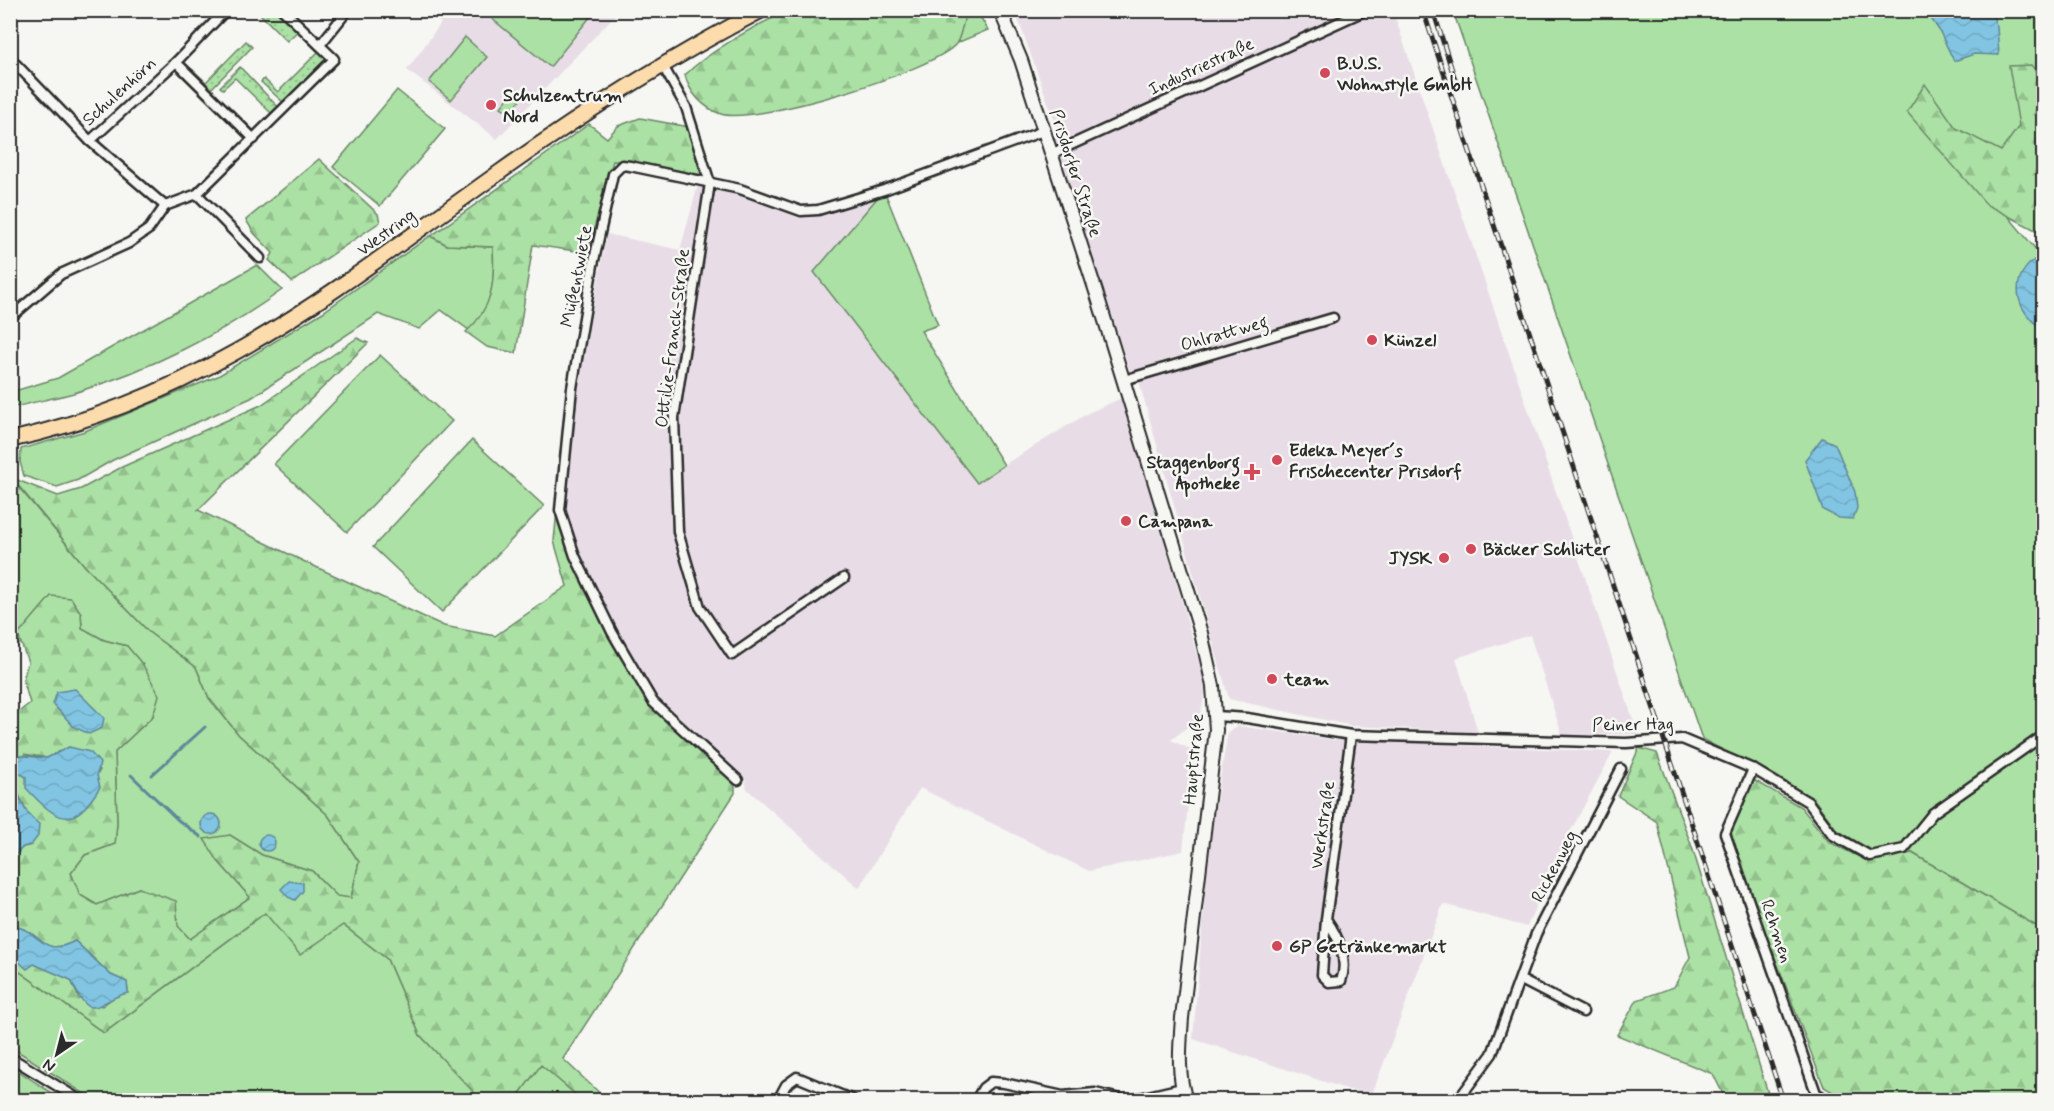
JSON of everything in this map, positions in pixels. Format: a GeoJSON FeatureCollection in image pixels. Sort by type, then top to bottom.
{"type":"FeatureCollection","features":[{"type":"Feature","properties":{"kind":"main road","name":"Westring"},"geometry":{"type":"LineString","coordinates":[[10,440],[109,412],[174,386],[230,357],[309,308],[563,128],[663,66],[762,10]]}},
{"type":"Feature","properties":{"kind":"main road","name":"Prisdorfer Straße"},"geometry":{"type":"LineString","coordinates":[[995,10],[1009,31]]}},
{"type":"Feature","properties":{"kind":"main road","name":"Prisdorfer Straße"},"geometry":{"type":"LineString","coordinates":[[1000,10],[1021,60],[1107,326]]}},
{"type":"Feature","properties":{"kind":"main road","name":"Hauptstraße"},"geometry":{"type":"LineString","coordinates":[[1107,326],[1201,633],[1213,686],[1216,716],[1182,1018],[1180,1056],[1182,1088],[1186,1101]]}},
{"type":"Feature","properties":{"kind":"street","name":"Schulenhörn"},"geometry":{"type":"LineString","coordinates":[[10,58],[90,141],[176,62],[226,10]]}},
{"type":"Feature","properties":{"kind":"street"},"geometry":{"type":"LineString","coordinates":[[10,318],[61,274],[129,243],[149,229],[165,206],[197,194],[334,60],[283,10]]}},
{"type":"Feature","properties":{"kind":"street"},"geometry":{"type":"LineString","coordinates":[[320,45],[348,10]]}},
{"type":"Feature","properties":{"kind":"street","name":"Industriestraße"},"geometry":{"type":"LineString","coordinates":[[1051,154],[1366,10]]}},
{"type":"Feature","properties":{"kind":"street"},"geometry":{"type":"LineString","coordinates":[[176,62],[254,139]]}},
{"type":"Feature","properties":{"kind":"street","name":"Ottilie-Franck-Straße"},"geometry":{"type":"LineString","coordinates":[[663,66],[686,107],[710,183],[674,418],[678,532],[700,607],[732,655],[843,578]]}},
{"type":"Feature","properties":{"kind":"street","name":"Müßentwiete"},"geometry":{"type":"LineString","coordinates":[[738,780],[653,702],[612,632],[575,556],[560,510],[572,388],[593,265],[614,174],[622,165],[740,189],[792,209],[818,210],[884,190],[1043,131]]}},
{"type":"Feature","properties":{"kind":"street"},"geometry":{"type":"LineString","coordinates":[[90,141],[165,206]]}},
{"type":"Feature","properties":{"kind":"street"},"geometry":{"type":"LineString","coordinates":[[197,194],[260,258]]}},
{"type":"Feature","properties":{"kind":"street","name":"Ohlrattweg"},"geometry":{"type":"LineString","coordinates":[[1124,380],[1333,318]]}},
{"type":"Feature","properties":{"kind":"street","name":"Peiner Hag"},"geometry":{"type":"LineString","coordinates":[[1216,716],[1239,717],[1351,735],[1626,743],[1682,740],[1753,769],[1808,802],[1833,835],[1870,856],[1904,849],[1933,813],[2043,735]]}},
{"type":"Feature","properties":{"kind":"street","name":"Werkstraße"},"geometry":{"type":"LineString","coordinates":[[1326,919],[1338,938],[1344,972],[1341,981],[1329,982],[1322,975],[1326,919],[1351,735]]}},
{"type":"Feature","properties":{"kind":"street","name":"Rickenweg"},"geometry":{"type":"LineString","coordinates":[[1458,1101],[1492,1054],[1536,934],[1621,769]]}},
{"type":"Feature","properties":{"kind":"street","name":"Rehmen"},"geometry":{"type":"LineString","coordinates":[[1753,769],[1725,833],[1816,1093],[1827,1101]]}},
{"type":"Feature","properties":{"kind":"street"},"geometry":{"type":"LineString","coordinates":[[1521,980],[1583,1012]]}},
{"type":"Feature","properties":{"kind":"street"},"geometry":{"type":"LineString","coordinates":[[10,1058],[80,1101]]}},
{"type":"Feature","properties":{"kind":"street"},"geometry":{"type":"LineString","coordinates":[[778,1101],[786,1085],[797,1077],[853,1101]]}},
{"type":"Feature","properties":{"kind":"street"},"geometry":{"type":"LineString","coordinates":[[976,1101],[983,1088],[991,1082],[1063,1096],[1095,1093],[1124,1101]]}},
{"type":"Feature","properties":{"kind":"street"},"geometry":{"type":"LineString","coordinates":[[1131,1101],[1182,1088]]}},
{"type":"Feature","properties":{"kind":"shaded area","name":"Schulzentrum Nord"},"geometry":{"type":"Polygon","coordinates":[[[426,11],[619,11],[497,139],[407,70],[441,23],[426,11]]]}},
{"type":"Feature","properties":{"kind":"shaded area"},"geometry":{"type":"Polygon","coordinates":[[[1015,11],[1393,11],[1638,734],[1562,735],[1530,635],[1456,658],[1478,732],[1352,726],[1229,699],[1136,371],[1130,372],[1052,136],[1059,133],[1015,11]]]}},
{"type":"Feature","properties":{"kind":"shaded area"},"geometry":{"type":"Polygon","coordinates":[[[699,182],[795,208],[842,203],[884,190],[814,272],[976,482],[1088,413],[1124,397],[1206,687],[1200,717],[1171,740],[1194,751],[1183,851],[1089,871],[920,788],[859,888],[747,789],[745,778],[660,703],[616,631],[580,555],[565,511],[574,405],[607,234],[680,250],[699,182]]]}},
{"type":"Feature","properties":{"kind":"shaded area"},"geometry":{"type":"Polygon","coordinates":[[[1238,726],[1336,740],[1613,752],[1553,864],[1527,927],[1443,904],[1371,1097],[1193,1039],[1209,844],[1228,732],[1238,726]]]}},
{"type":"Feature","properties":{"kind":"green space"},"geometry":{"type":"Polygon","coordinates":[[[497,10],[595,11],[550,67],[491,18],[497,10]]]}},
{"type":"Feature","properties":{"kind":"green space"},"geometry":{"type":"Polygon","coordinates":[[[797,10],[834,11],[835,15],[852,11],[954,10],[966,13],[956,44],[941,55],[881,81],[804,104],[769,112],[721,114],[703,104],[693,93],[687,81],[685,75],[707,57],[770,19],[797,10]]]}},
{"type":"Feature","properties":{"kind":"green space"},"geometry":{"type":"Polygon","coordinates":[[[257,11],[278,11],[299,30],[287,41],[257,11]]]}},
{"type":"Feature","properties":{"kind":"green space"},"geometry":{"type":"Polygon","coordinates":[[[954,11],[977,11],[988,30],[957,43],[966,14],[954,11]]]}},
{"type":"Feature","properties":{"kind":"green space"},"geometry":{"type":"Polygon","coordinates":[[[1453,11],[2043,11],[2043,121],[1980,182],[2043,258],[2043,930],[1899,845],[1870,850],[1837,830],[1813,798],[1702,739],[1453,11]]]}},
{"type":"Feature","properties":{"kind":"green space"},"geometry":{"type":"Polygon","coordinates":[[[307,37],[327,56],[326,61],[284,103],[261,82],[264,79],[278,92],[318,52],[305,39],[307,37]]]}},
{"type":"Feature","properties":{"kind":"green space"},"geometry":{"type":"Polygon","coordinates":[[[465,37],[487,57],[451,100],[429,82],[465,37]]]}},
{"type":"Feature","properties":{"kind":"green space"},"geometry":{"type":"Polygon","coordinates":[[[246,41],[252,47],[209,91],[189,72],[192,69],[206,82],[246,41]]]}},
{"type":"Feature","properties":{"kind":"green space"},"geometry":{"type":"Polygon","coordinates":[[[2031,65],[2043,79],[2043,234],[1987,205],[1907,112],[1925,84],[1956,128],[2001,151],[2019,126],[2009,66],[2031,65]]]}},
{"type":"Feature","properties":{"kind":"green space"},"geometry":{"type":"Polygon","coordinates":[[[240,67],[278,107],[272,114],[235,78],[223,89],[220,87],[240,67]]]}},
{"type":"Feature","properties":{"kind":"green space"},"geometry":{"type":"Polygon","coordinates":[[[516,88],[524,95],[510,113],[501,107],[516,88]]]}},
{"type":"Feature","properties":{"kind":"green space"},"geometry":{"type":"Polygon","coordinates":[[[397,90],[445,129],[380,206],[333,167],[397,90]]]}},
{"type":"Feature","properties":{"kind":"green space"},"geometry":{"type":"Polygon","coordinates":[[[640,118],[689,127],[703,175],[632,162],[613,161],[588,250],[583,252],[533,245],[516,353],[487,347],[466,332],[482,314],[487,304],[492,283],[493,247],[447,245],[431,236],[589,124],[607,138],[618,126],[640,118]]]}},
{"type":"Feature","properties":{"kind":"green space"},"geometry":{"type":"Polygon","coordinates":[[[319,159],[378,214],[380,222],[292,282],[269,260],[273,253],[254,233],[246,220],[319,159]]]}},
{"type":"Feature","properties":{"kind":"green space"},"geometry":{"type":"Polygon","coordinates":[[[884,190],[938,325],[921,331],[1004,465],[977,483],[814,272],[884,190]]]}},
{"type":"Feature","properties":{"kind":"green space"},"geometry":{"type":"Polygon","coordinates":[[[430,236],[447,245],[493,247],[494,270],[491,292],[484,312],[469,330],[441,310],[419,329],[378,314],[251,398],[113,460],[78,480],[57,487],[24,476],[20,462],[21,449],[85,431],[218,376],[323,312],[430,236]]]}},
{"type":"Feature","properties":{"kind":"green space"},"geometry":{"type":"Polygon","coordinates":[[[257,265],[282,290],[235,321],[184,349],[131,373],[77,392],[11,408],[11,392],[58,378],[257,265]]]}},
{"type":"Feature","properties":{"kind":"green space"},"geometry":{"type":"Polygon","coordinates":[[[357,338],[368,343],[198,510],[444,626],[495,636],[567,586],[554,541],[557,510],[651,704],[735,784],[735,793],[563,1059],[607,1100],[582,1100],[541,1065],[515,1100],[479,1098],[420,1035],[387,959],[343,925],[300,955],[265,913],[104,1033],[20,972],[11,979],[11,955],[27,968],[34,964],[71,980],[79,999],[102,1006],[117,995],[128,992],[127,982],[111,975],[75,941],[55,947],[42,942],[23,929],[13,926],[11,929],[11,859],[23,847],[32,845],[30,818],[11,778],[11,718],[30,703],[23,680],[28,662],[18,635],[51,596],[71,598],[81,613],[82,628],[104,640],[127,646],[143,665],[159,695],[153,716],[115,752],[117,823],[115,844],[85,855],[71,873],[80,895],[97,905],[139,888],[176,901],[178,926],[190,939],[250,897],[218,861],[204,839],[230,835],[262,855],[312,871],[337,896],[351,898],[359,862],[328,815],[239,735],[209,698],[196,667],[150,633],[85,566],[12,478],[58,496],[81,489],[122,467],[261,405],[357,338]],[[69,747],[47,758],[24,754],[97,775],[100,770],[69,747]]]}},
{"type":"Feature","properties":{"kind":"green space"},"geometry":{"type":"Polygon","coordinates":[[[380,355],[452,421],[347,532],[274,464],[380,355]]]}},
{"type":"Feature","properties":{"kind":"green space"},"geometry":{"type":"Polygon","coordinates":[[[472,440],[544,506],[442,612],[373,547],[472,440]]]}},
{"type":"Feature","properties":{"kind":"green space"},"geometry":{"type":"Polygon","coordinates":[[[10,477],[85,566],[150,633],[196,667],[209,698],[239,735],[328,815],[359,862],[351,898],[337,897],[312,871],[262,855],[230,835],[218,861],[250,897],[190,939],[139,888],[97,905],[80,895],[71,873],[85,855],[115,844],[117,823],[115,752],[153,716],[127,646],[104,640],[82,628],[81,613],[18,635],[21,643],[11,651],[10,477]]]}},
{"type":"Feature","properties":{"kind":"green space"},"geometry":{"type":"Polygon","coordinates":[[[1639,748],[1657,753],[1692,847],[1770,1100],[1726,1100],[1713,1074],[1617,1035],[1637,1000],[1674,987],[1690,957],[1657,822],[1618,796],[1639,748]]]}},
{"type":"Feature","properties":{"kind":"green space"},"geometry":{"type":"Polygon","coordinates":[[[1752,779],[1801,807],[1829,842],[1869,862],[1912,853],[2043,930],[2043,1100],[1846,1100],[1824,1087],[1729,836],[1752,779]]]}},
{"type":"Feature","properties":{"kind":"green space"},"geometry":{"type":"Polygon","coordinates":[[[265,913],[343,925],[387,959],[420,1035],[483,1100],[94,1100],[11,1047],[10,979],[20,972],[104,1033],[265,913]]]}},
{"type":"Feature","properties":{"kind":"green space"},"geometry":{"type":"Polygon","coordinates":[[[541,1064],[582,1100],[515,1100],[541,1064]]]}},
{"type":"Feature","properties":{"kind":"green space"},"geometry":{"type":"Polygon","coordinates":[[[11,1066],[62,1100],[11,1100],[11,1066]]]}},
{"type":"Feature","properties":{"kind":"water"},"geometry":{"type":"Polygon","coordinates":[[[1926,11],[1991,11],[1997,27],[1999,55],[1974,54],[1954,61],[1939,30],[1926,11]]]}},
{"type":"Feature","properties":{"kind":"water"},"geometry":{"type":"Polygon","coordinates":[[[2038,257],[2043,259],[2043,329],[2026,313],[2018,294],[2022,274],[2038,257]]]}},
{"type":"Feature","properties":{"kind":"water"},"geometry":{"type":"Polygon","coordinates":[[[1822,438],[1835,444],[1855,492],[1857,508],[1853,519],[1839,518],[1823,510],[1805,460],[1822,438]]]}},
{"type":"Feature","properties":{"kind":"water"},"geometry":{"type":"Polygon","coordinates":[[[75,689],[104,718],[102,728],[89,734],[74,727],[53,704],[57,692],[75,689]]]}},
{"type":"Feature","properties":{"kind":"water"},"geometry":{"type":"Polygon","coordinates":[[[69,747],[90,752],[100,763],[97,775],[100,787],[81,811],[73,816],[64,817],[47,809],[37,800],[26,788],[26,777],[19,773],[12,761],[14,755],[47,758],[69,747]]]}},
{"type":"Feature","properties":{"kind":"water"},"geometry":{"type":"Polygon","coordinates":[[[10,778],[25,809],[39,824],[38,836],[31,845],[23,847],[11,859],[10,778]]]}},
{"type":"Feature","properties":{"kind":"water"},"geometry":{"type":"Polygon","coordinates":[[[211,814],[218,817],[221,824],[218,831],[211,834],[204,831],[201,824],[204,817],[211,814]]]}},
{"type":"Feature","properties":{"kind":"water"},"geometry":{"type":"Polygon","coordinates":[[[264,835],[270,835],[275,843],[273,849],[264,851],[259,846],[259,840],[264,835]]]}},
{"type":"Feature","properties":{"kind":"water"},"geometry":{"type":"Polygon","coordinates":[[[289,881],[303,883],[303,891],[295,900],[288,897],[281,889],[289,881]]]}},
{"type":"Feature","properties":{"kind":"water"},"geometry":{"type":"Polygon","coordinates":[[[13,926],[55,947],[75,941],[111,975],[127,982],[128,993],[90,1007],[84,1003],[71,980],[34,964],[27,969],[11,955],[13,926]]]}},
{"type":"Feature","properties":{"kind":"waterway"},"geometry":{"type":"LineString","coordinates":[[152,775],[205,727]]}},
{"type":"Feature","properties":{"kind":"waterway"},"geometry":{"type":"LineString","coordinates":[[131,775],[178,820],[201,837]]}},
{"type":"Feature","properties":{"kind":"railway"},"geometry":{"type":"LineString","coordinates":[[1423,10],[1783,1100]]}},
{"type":"Feature","properties":{"kind":"railway"},"geometry":{"type":"LineString","coordinates":[[1433,10],[1457,86]]}},
{"type":"Feature","properties":{"kind":"place","name":"B.U.S. Wohnstyle GmbH"},"geometry":{"type":"Point","coordinates":[1325,73]}},
{"type":"Feature","properties":{"kind":"place","name":"Schulzentrum Nord"},"geometry":{"type":"Point","coordinates":[491,105]}},
{"type":"Feature","properties":{"kind":"place","name":"Künzel"},"geometry":{"type":"Point","coordinates":[1372,340]}},
{"type":"Feature","properties":{"kind":"place","name":"Edeka Meyer´s Frischecenter Prisdorf"},"geometry":{"type":"Point","coordinates":[1277,460]}},
{"type":"Feature","properties":{"kind":"place","name":"Staggenborg Apotheke"},"geometry":{"type":"Point","coordinates":[1252,472]}},
{"type":"Feature","properties":{"kind":"place","name":"Campana"},"geometry":{"type":"Point","coordinates":[1126,521]}},
{"type":"Feature","properties":{"kind":"place","name":"Bäcker Schlüter"},"geometry":{"type":"Point","coordinates":[1471,549]}},
{"type":"Feature","properties":{"kind":"place","name":"JYSK"},"geometry":{"type":"Point","coordinates":[1444,558]}},
{"type":"Feature","properties":{"kind":"place","name":"team"},"geometry":{"type":"Point","coordinates":[1272,679]}},
{"type":"Feature","properties":{"kind":"place","name":"GP Getränkemarkt"},"geometry":{"type":"Point","coordinates":[1277,946]}}]}
